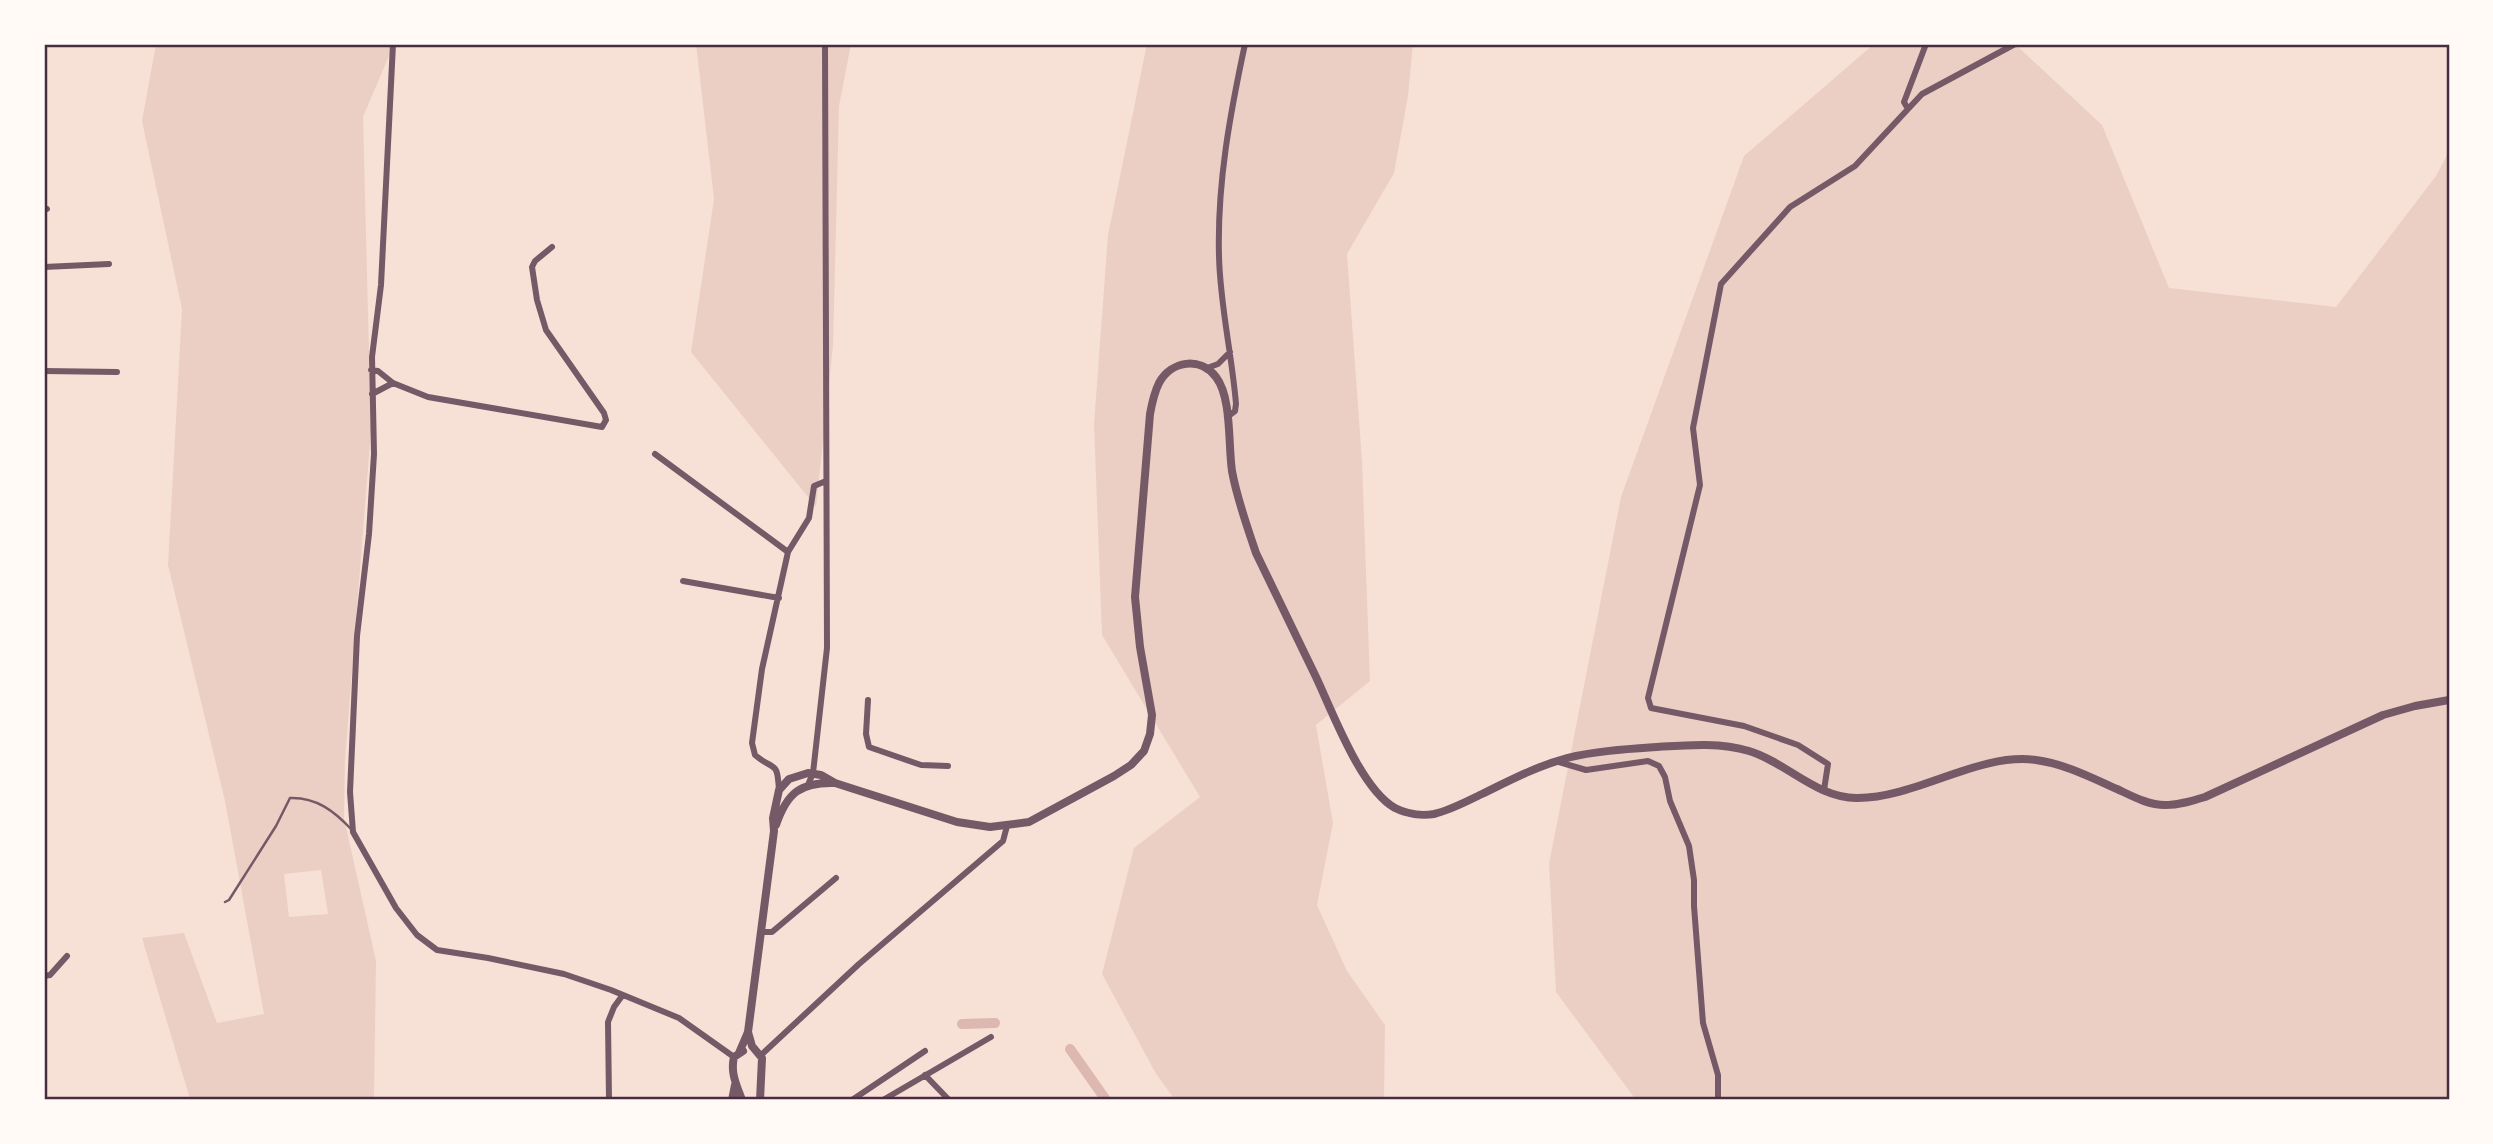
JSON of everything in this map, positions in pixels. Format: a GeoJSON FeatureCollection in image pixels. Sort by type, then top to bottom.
{"type":"FeatureCollection","features":[{"type":"Feature","properties":{"kind":"street"},"geometry":{"type":"LineString","coordinates":[[393,44],[381,285],[371,370],[374,454],[369,534],[357,636],[350,778],[353,831],[396,908],[417,935],[437,950],[564,974],[679,1018],[736,1055]]}},
{"type":"Feature","properties":{"kind":"street"},"geometry":{"type":"LineString","coordinates":[[807,785],[813,773],[827,648],[823,482],[825,44]]}},
{"type":"Feature","properties":{"kind":"street"},"geometry":{"type":"LineString","coordinates":[[1227,417],[1235,411],[1236,404],[1220,278],[1219,230],[1229,121],[1245,44]]}},
{"type":"Feature","properties":{"kind":"street"},"geometry":{"type":"LineString","coordinates":[[1908,109],[1904,102],[1926,44]]}},
{"type":"Feature","properties":{"kind":"street"},"geometry":{"type":"LineString","coordinates":[[1824,790],[1828,764],[1798,745],[1744,726],[1651,708],[1648,698],[1700,485],[1693,428],[1721,284],[1790,207],[1855,166],[1922,94],[2015,44]]}},
{"type":"Feature","properties":{"kind":"street"},"geometry":{"type":"LineString","coordinates":[[371,370],[379,371],[393,383],[428,397],[602,427],[606,420],[604,413],[546,330],[537,300],[532,267],[535,261],[552,247]]}},
{"type":"Feature","properties":{"kind":"street"},"geometry":{"type":"LineString","coordinates":[[44,267],[109,264]]}},
{"type":"Feature","properties":{"kind":"street"},"geometry":{"type":"LineString","coordinates":[[1207,368],[1218,364],[1230,352]]}},
{"type":"Feature","properties":{"kind":"street"},"geometry":{"type":"LineString","coordinates":[[779,790],[789,779],[813,773],[835,783],[957,822],[974,826],[1007,827],[1029,822],[1132,765],[1143,751],[1150,734],[1153,715],[1140,647],[1135,597],[1150,414],[1153,396],[1160,381],[1170,370],[1182,363],[1195,363],[1207,368],[1217,378],[1223,391],[1232,471],[1256,553],[1355,759],[1380,796],[1396,808],[1413,814],[1433,814],[1453,808],[1557,762],[1588,754],[1655,747],[1727,746],[1750,751],[1824,790],[1854,799],[1877,797],[1980,767],[2032,759],[2057,763],[2079,771],[2143,801],[2165,805],[2185,803],[2205,797],[2383,715],[2415,706],[2449,701]]}},
{"type":"Feature","properties":{"kind":"street"},"geometry":{"type":"LineString","coordinates":[[44,371],[117,372]]}},
{"type":"Feature","properties":{"kind":"street"},"geometry":{"type":"LineString","coordinates":[[372,394],[393,383]]}},
{"type":"Feature","properties":{"kind":"street"},"geometry":{"type":"LineString","coordinates":[[655,454],[788,552]]}},
{"type":"Feature","properties":{"kind":"street"},"geometry":{"type":"LineString","coordinates":[[743,1100],[733,1073],[736,1055],[748,1031],[774,831],[773,818],[779,790],[778,771],[755,755],[752,743],[762,669],[788,552],[809,518],[814,486],[823,482]]}},
{"type":"Feature","properties":{"kind":"street"},"geometry":{"type":"LineString","coordinates":[[683,581],[779,598]]}},
{"type":"Feature","properties":{"kind":"street"},"geometry":{"type":"LineString","coordinates":[[868,700],[866,734],[869,747],[921,765],[948,766]]}},
{"type":"Feature","properties":{"kind":"street"},"geometry":{"type":"LineString","coordinates":[[1557,762],[1586,769],[1648,761],[1660,766],[1670,801],[1689,846],[1694,880],[1703,1023],[1718,1075],[1718,1100]]}},
{"type":"Feature","properties":{"kind":"street"},"geometry":{"type":"LineString","coordinates":[[774,831],[783,805],[797,790],[807,785],[835,783]]}},
{"type":"Feature","properties":{"kind":"street"},"geometry":{"type":"LineString","coordinates":[[758,1054],[1003,841],[1007,827]]}},
{"type":"Feature","properties":{"kind":"street"},"geometry":{"type":"LineString","coordinates":[[761,932],[772,932],[836,878]]}},
{"type":"Feature","properties":{"kind":"street"},"geometry":{"type":"LineString","coordinates":[[44,976],[50,975],[68,956]]}},
{"type":"Feature","properties":{"kind":"street"},"geometry":{"type":"LineString","coordinates":[[609,1100],[608,1022],[622,996]]}},
{"type":"Feature","properties":{"kind":"street"},"geometry":{"type":"LineString","coordinates":[[748,1031],[762,1062],[761,1098]]}},
{"type":"Feature","properties":{"kind":"street"},"geometry":{"type":"LineString","coordinates":[[883,1100],[991,1037]]}},
{"type":"Feature","properties":{"kind":"street"},"geometry":{"type":"LineString","coordinates":[[736,1055],[747,1050],[758,1054]]}},
{"type":"Feature","properties":{"kind":"street"},"geometry":{"type":"LineString","coordinates":[[852,1100],[925,1051]]}},
{"type":"Feature","properties":{"kind":"street"},"geometry":{"type":"LineString","coordinates":[[925,1075],[949,1100]]}},
{"type":"Feature","properties":{"kind":"street"},"geometry":{"type":"LineString","coordinates":[[732,1100],[735,1082]]}},
{"type":"Feature","properties":{"kind":"lane"},"geometry":{"type":"LineString","coordinates":[[225,902],[229,900],[269,836],[290,798],[315,801],[327,807],[353,831]]}},
{"type":"Feature","properties":{"kind":"shaded area"},"geometry":{"type":"Polygon","coordinates":[[[156,44],[394,44],[363,117],[371,430],[345,760],[344,818],[376,961],[374,1100],[166,1100],[165,1098],[190,1099],[142,938],[184,933],[217,1023],[264,1014],[225,801],[168,565],[182,309],[142,121],[156,44]],[[321,870],[284,874],[289,917],[328,914],[321,870]]]}},
{"type":"Feature","properties":{"kind":"shaded area"},"geometry":{"type":"Polygon","coordinates":[[[696,44],[851,44],[839,106],[833,346],[816,507],[691,352],[714,199],[696,44]]]}},
{"type":"Feature","properties":{"kind":"shaded area"},"geometry":{"type":"Polygon","coordinates":[[[1147,44],[1413,44],[1408,96],[1394,173],[1347,254],[1362,461],[1370,681],[1316,725],[1333,823],[1317,905],[1347,971],[1385,1025],[1384,1100],[1175,1100],[1155,1072],[1102,974],[1134,848],[1200,797],[1102,635],[1094,424],[1108,235],[1147,44]]]}},
{"type":"Feature","properties":{"kind":"shaded area"},"geometry":{"type":"Polygon","coordinates":[[[1874,44],[2015,44],[2102,125],[2169,288],[2336,307],[2436,176],[2449,151],[2449,1100],[1636,1100],[1556,992],[1549,864],[1621,497],[1744,156],[1874,44]]]}},
{"type":"Feature","properties":{"kind":"waterway"},"geometry":{"type":"LineString","coordinates":[[962,1024],[995,1023]]}},
{"type":"Feature","properties":{"kind":"waterway"},"geometry":{"type":"LineString","coordinates":[[1070,1049],[1106,1100]]}}]}
